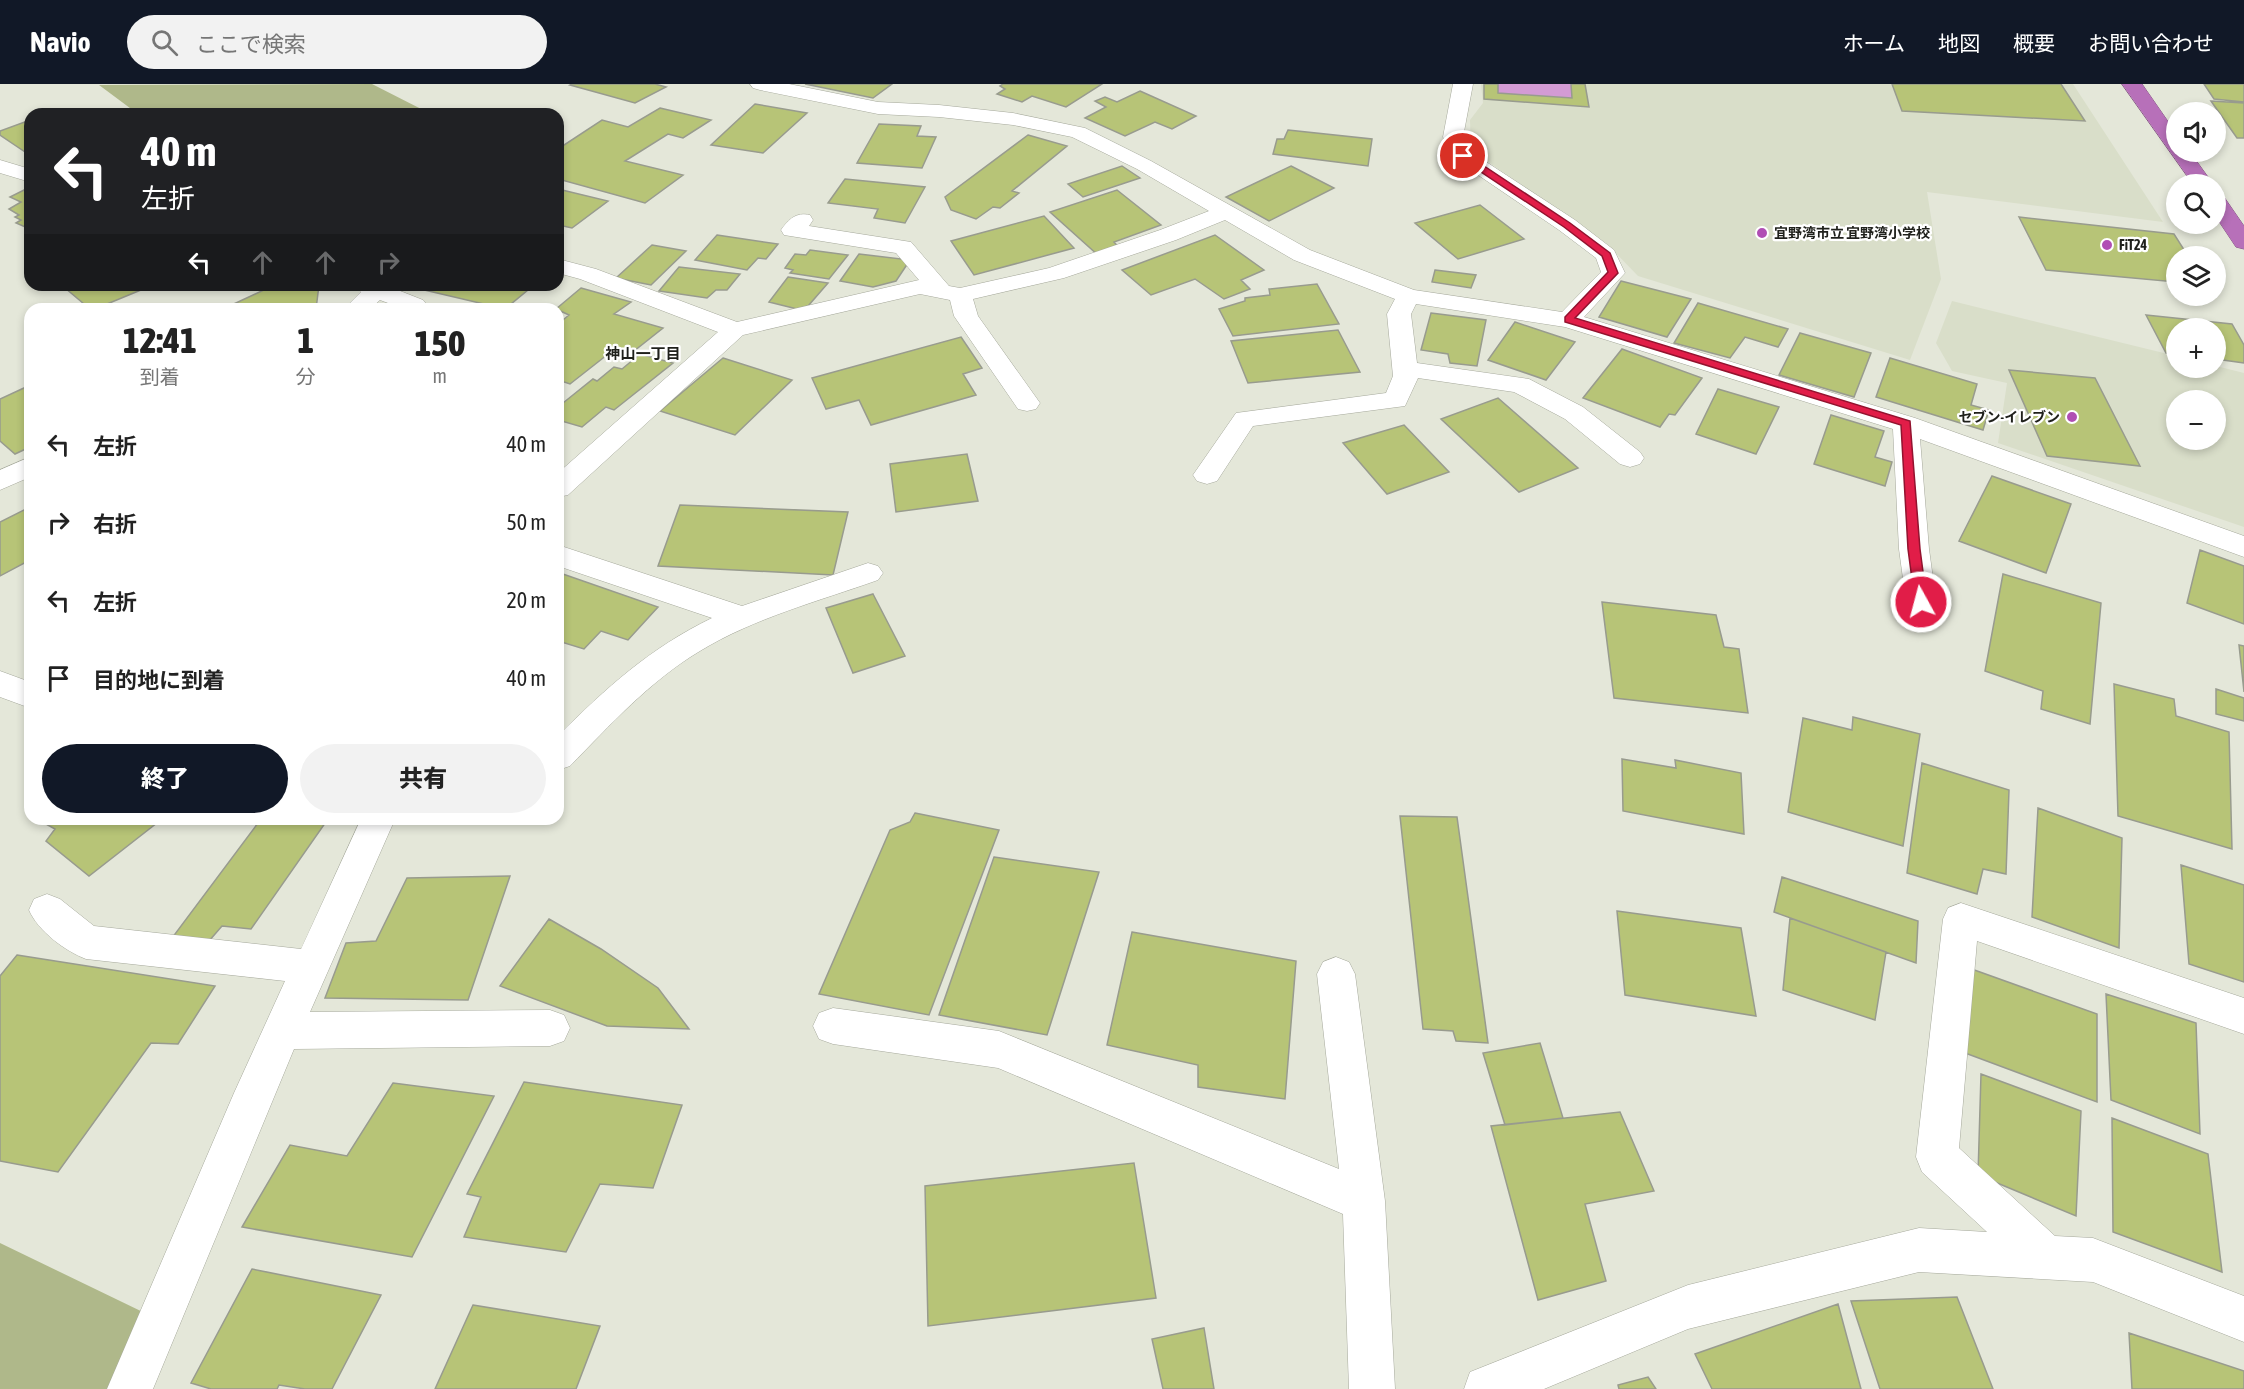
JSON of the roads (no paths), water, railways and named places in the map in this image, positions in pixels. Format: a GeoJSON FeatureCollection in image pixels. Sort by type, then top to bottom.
{"type":"FeatureCollection","features":[{"type":"Feature","properties":{"kind":"highway"},"geometry":{"type":"LineString","coordinates":[[2132,84],[2166,133]]}},
{"type":"Feature","properties":{"kind":"highway"},"geometry":{"type":"LineString","coordinates":[[2226,216],[2244,242]]}},
{"type":"Feature","properties":{"kind":"street"},"geometry":{"type":"LineString","coordinates":[[760,84],[878,108],[943,102],[1078,132],[1144,165],[1302,255],[1409,296],[1568,320],[1906,423],[2244,547]]}},
{"type":"Feature","properties":{"kind":"street"},"geometry":{"type":"LineString","coordinates":[[1463,84],[1453,137],[1463,156],[1567,225],[1606,255],[1613,273],[1568,320]]}},
{"type":"Feature","properties":{"kind":"street"},"geometry":{"type":"LineString","coordinates":[[0,166],[24,174]]}},
{"type":"Feature","properties":{"kind":"street"},"geometry":{"type":"LineString","coordinates":[[564,483],[735,330],[920,287],[951,293],[1056,273],[1168,235],[1226,212]]}},
{"type":"Feature","properties":{"kind":"street"},"geometry":{"type":"LineString","coordinates":[[802,220],[792,230],[903,247],[951,293],[1027,403]]}},
{"type":"Feature","properties":{"kind":"street"},"geometry":{"type":"LineString","coordinates":[[564,268],[588,274],[735,330]]}},
{"type":"Feature","properties":{"kind":"street"},"geometry":{"type":"LineString","coordinates":[[379,291],[410,303]]}},
{"type":"Feature","properties":{"kind":"street"},"geometry":{"type":"LineString","coordinates":[[1207,475],[1245,419],[1396,400],[1406,376],[1399,314],[1409,296]]}},
{"type":"Feature","properties":{"kind":"street"},"geometry":{"type":"LineString","coordinates":[[1406,369],[1520,385],[1574,413],[1630,458]]}},
{"type":"Feature","properties":{"kind":"street"},"geometry":{"type":"LineString","coordinates":[[1906,423],[1914,549],[1921,602]]}},
{"type":"Feature","properties":{"kind":"street"},"geometry":{"type":"LineString","coordinates":[[0,481],[24,469]]}},
{"type":"Feature","properties":{"kind":"street"},"geometry":{"type":"LineString","coordinates":[[564,557],[742,617]]}},
{"type":"Feature","properties":{"kind":"street"},"geometry":{"type":"LineString","coordinates":[[564,751],[619,695],[688,643],[742,617],[868,573]]}},
{"type":"Feature","properties":{"kind":"street"},"geometry":{"type":"LineString","coordinates":[[0,683],[24,693]]}},
{"type":"Feature","properties":{"kind":"street"},"geometry":{"type":"LineString","coordinates":[[130,1389],[248,1107],[375,825]]}},
{"type":"Feature","properties":{"kind":"street"},"geometry":{"type":"LineString","coordinates":[[47,910],[86,942],[312,967]]}},
{"type":"Feature","properties":{"kind":"street"},"geometry":{"type":"LineString","coordinates":[[2047,1258],[1937,1156],[1961,919],[2244,1016]]}},
{"type":"Feature","properties":{"kind":"street"},"geometry":{"type":"LineString","coordinates":[[1336,974],[1364,1201],[1372,1389]]}},
{"type":"Feature","properties":{"kind":"street"},"geometry":{"type":"LineString","coordinates":[[833,1026],[999,1050],[1364,1201]]}},
{"type":"Feature","properties":{"kind":"street"},"geometry":{"type":"LineString","coordinates":[[283,1030],[550,1028]]}},
{"type":"Feature","properties":{"kind":"street"},"geometry":{"type":"LineString","coordinates":[[1487,1389],[1689,1307],[1919,1250],[2092,1260],[2244,1320]]}},
{"type":"Feature","properties":{"kind":"place","name":"宜野湾市立 宜野湾小学校"},"geometry":{"type":"Point","coordinates":[1762,233]}},
{"type":"Feature","properties":{"kind":"place","name":"FiT24"},"geometry":{"type":"Point","coordinates":[2107,245]}},
{"type":"Feature","properties":{"kind":"place","name":"セブン-イレブン"},"geometry":{"type":"Point","coordinates":[2072,417]}},
{"type":"Feature","properties":{"kind":"district","name":"神山一丁目"},"geometry":{"type":"Point","coordinates":[643,354]}}]}
